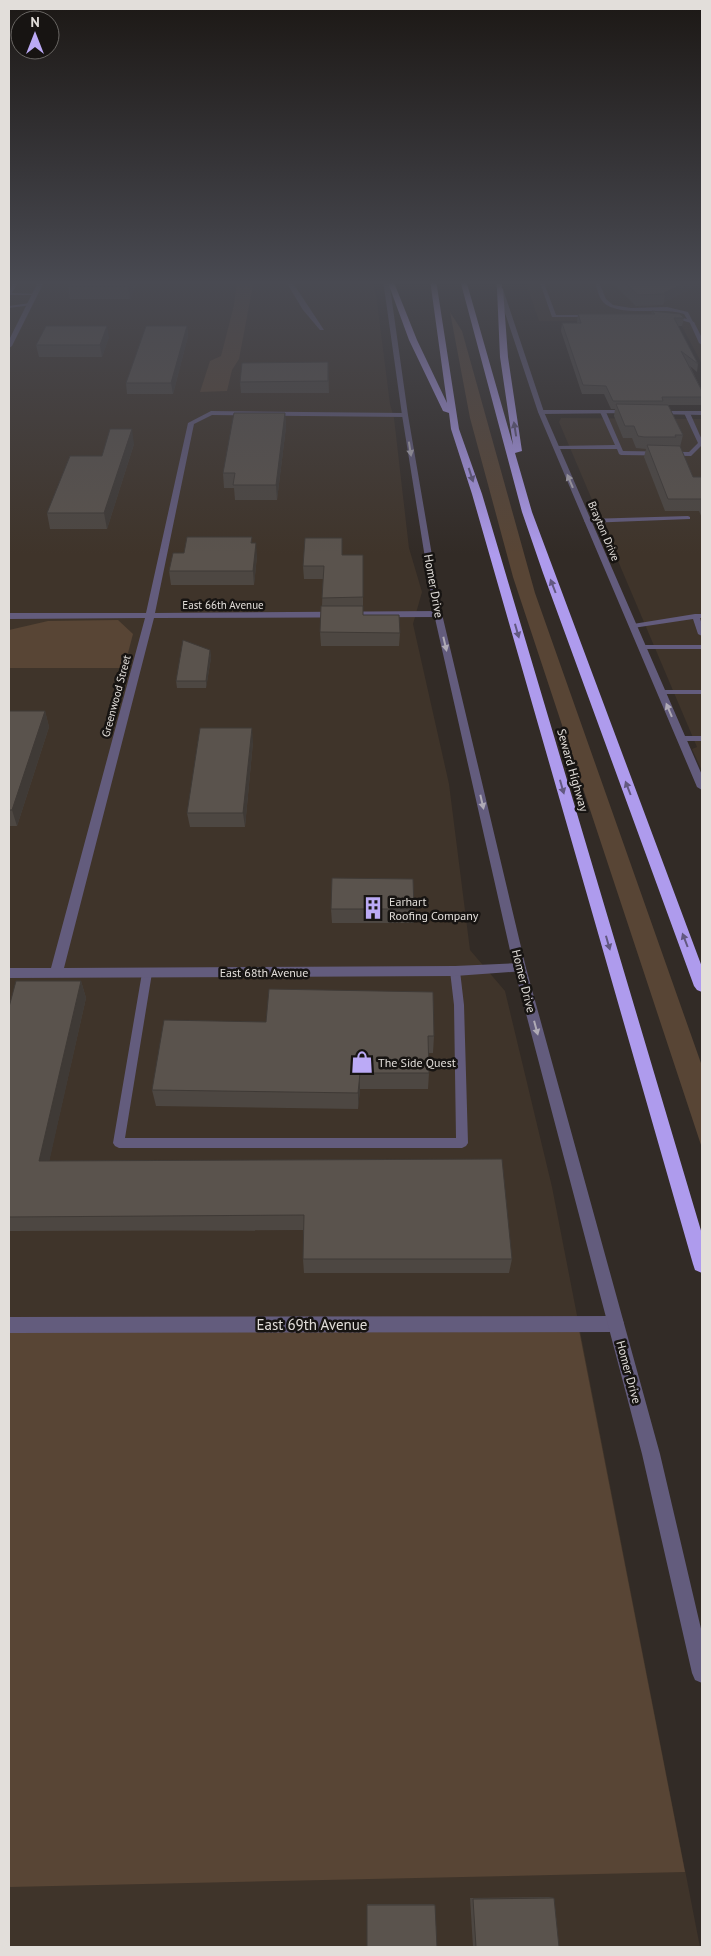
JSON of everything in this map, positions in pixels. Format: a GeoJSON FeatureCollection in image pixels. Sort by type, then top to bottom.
{"type":"FeatureCollection","features":[{"type":"Feature","properties":{"kind":"highway"},"geometry":{"type":"LineString","coordinates":[[428,371],[455,429]]}},
{"type":"Feature","properties":{"kind":"highway","name":"Seward Highway"},"geometry":{"type":"LineString","coordinates":[[446,371],[455,429],[477,494],[702,1264]]}},
{"type":"Feature","properties":{"kind":"highway"},"geometry":{"type":"LineString","coordinates":[[489,371],[528,512],[552,582],[702,986]]}},
{"type":"Feature","properties":{"kind":"highway"},"geometry":{"type":"LineString","coordinates":[[506,371],[528,512]]}},
{"type":"Feature","properties":{"kind":"street","name":"Homer Drive"},"geometry":{"type":"LineString","coordinates":[[399,371],[438,614],[520,968],[651,1454],[702,1673]]}},
{"type":"Feature","properties":{"kind":"street","name":"Brayton Drive"},"geometry":{"type":"LineString","coordinates":[[527,371],[556,448],[702,787]]}},
{"type":"Feature","properties":{"kind":"street"},"geometry":{"type":"LineString","coordinates":[[541,412],[641,412]]}},
{"type":"Feature","properties":{"kind":"street"},"geometry":{"type":"LineString","coordinates":[[650,412],[702,412]]}},
{"type":"Feature","properties":{"kind":"street","name":"Greenwood Street"},"geometry":{"type":"LineString","coordinates":[[56,974],[150,616],[191,423],[211,413],[405,415]]}},
{"type":"Feature","properties":{"kind":"street","name":"East 66th Avenue"},"geometry":{"type":"LineString","coordinates":[[9,616],[438,614]]}},
{"type":"Feature","properties":{"kind":"street","name":"East 68th Avenue"},"geometry":{"type":"LineString","coordinates":[[9,974],[455,971],[520,968]]}},
{"type":"Feature","properties":{"kind":"street","name":"East 69th Avenue"},"geometry":{"type":"LineString","coordinates":[[9,1325],[616,1324]]}},
{"type":"Feature","properties":{"kind":"lane"},"geometry":{"type":"LineString","coordinates":[[603,412],[621,453],[691,454],[701,443],[687,412]]}},
{"type":"Feature","properties":{"kind":"lane"},"geometry":{"type":"LineString","coordinates":[[556,448],[618,447]]}},
{"type":"Feature","properties":{"kind":"lane"},"geometry":{"type":"LineString","coordinates":[[587,521],[688,518]]}},
{"type":"Feature","properties":{"kind":"lane"},"geometry":{"type":"LineString","coordinates":[[633,626],[699,616],[702,634]]}},
{"type":"Feature","properties":{"kind":"lane"},"geometry":{"type":"LineString","coordinates":[[642,647],[702,647]]}},
{"type":"Feature","properties":{"kind":"lane"},"geometry":{"type":"LineString","coordinates":[[661,692],[702,692]]}},
{"type":"Feature","properties":{"kind":"lane"},"geometry":{"type":"LineString","coordinates":[[682,739],[702,739]]}},
{"type":"Feature","properties":{"kind":"lane"},"geometry":{"type":"LineString","coordinates":[[147,973],[119,1143],[462,1143],[459,1005],[455,971]]}},
{"type":"Feature","properties":{"kind":"shaded area"},"geometry":{"type":"Polygon","coordinates":[[[9,371],[386,371],[390,404],[394,418],[409,548],[422,592],[413,624],[449,784],[470,950],[505,991],[552,1187],[700,1947],[9,1947],[9,371]]]}},
{"type":"Feature","properties":{"kind":"shaded area"},"geometry":{"type":"Polygon","coordinates":[[[207,371],[232,371],[227,391],[200,392],[207,371]]]}},
{"type":"Feature","properties":{"kind":"shaded area"},"geometry":{"type":"Polygon","coordinates":[[[461,371],[473,371],[535,593],[702,1066],[702,1148],[513,577],[470,418],[461,371]]]}},
{"type":"Feature","properties":{"kind":"shaded area"},"geometry":{"type":"Polygon","coordinates":[[[561,418],[702,419],[702,771],[692,749],[697,747],[559,422],[561,418]]]}},
{"type":"Feature","properties":{"kind":"shaded area"},"geometry":{"type":"Polygon","coordinates":[[[118,620],[133,634],[124,668],[9,668],[9,630],[48,621],[118,620]]]}},
{"type":"Feature","properties":{"kind":"shaded area"},"geometry":{"type":"Polygon","coordinates":[[[209,1325],[579,1330],[685,1872],[9,1887],[9,1329],[209,1325]]]}},
{"type":"Feature","properties":{"kind":"building"},"geometry":{"type":"Polygon","coordinates":[[[130,371],[174,371],[171,383],[126,383],[130,371]]]}},
{"type":"Feature","properties":{"kind":"building"},"geometry":{"type":"Polygon","coordinates":[[[241,371],[328,371],[328,381],[240,382],[241,371]]]}},
{"type":"Feature","properties":{"kind":"building"},"geometry":{"type":"Polygon","coordinates":[[[578,371],[692,371],[702,391],[702,397],[662,397],[663,401],[613,401],[606,386],[583,385],[578,371]]]}},
{"type":"Feature","properties":{"kind":"building"},"geometry":{"type":"Polygon","coordinates":[[[616,404],[668,405],[683,435],[675,435],[676,437],[638,436],[634,426],[625,426],[616,404]]]}},
{"type":"Feature","properties":{"kind":"building"},"geometry":{"type":"Polygon","coordinates":[[[234,413],[285,413],[276,485],[233,485],[235,473],[223,473],[234,413]]]}},
{"type":"Feature","properties":{"kind":"building"},"geometry":{"type":"Polygon","coordinates":[[[110,429],[132,429],[104,513],[47,513],[70,456],[102,456],[110,429]]]}},
{"type":"Feature","properties":{"kind":"building"},"geometry":{"type":"Polygon","coordinates":[[[647,445],[680,446],[693,477],[702,477],[702,499],[668,499],[647,445]]]}},
{"type":"Feature","properties":{"kind":"building"},"geometry":{"type":"Polygon","coordinates":[[[187,537],[252,537],[251,543],[256,543],[253,571],[169,571],[173,553],[184,553],[187,537]]]}},
{"type":"Feature","properties":{"kind":"building"},"geometry":{"type":"Polygon","coordinates":[[[305,538],[342,538],[342,555],[363,555],[363,597],[322,598],[324,566],[303,566],[305,538]]]}},
{"type":"Feature","properties":{"kind":"building"},"geometry":{"type":"Polygon","coordinates":[[[321,606],[363,606],[363,615],[399,615],[400,633],[320,632],[321,606]]]}},
{"type":"Feature","properties":{"kind":"building"},"geometry":{"type":"Polygon","coordinates":[[[183,640],[210,650],[206,681],[176,681],[183,640]]]}},
{"type":"Feature","properties":{"kind":"building"},"geometry":{"type":"Polygon","coordinates":[[[9,711],[45,711],[12,810],[9,810],[9,711]]]}},
{"type":"Feature","properties":{"kind":"building"},"geometry":{"type":"Polygon","coordinates":[[[200,728],[252,728],[243,813],[187,813],[200,728]]]}},
{"type":"Feature","properties":{"kind":"building"},"geometry":{"type":"Polygon","coordinates":[[[332,878],[413,879],[414,909],[331,909],[332,878]]]}},
{"type":"Feature","properties":{"kind":"building"},"geometry":{"type":"Polygon","coordinates":[[[16,981],[81,981],[39,1161],[502,1159],[512,1259],[303,1259],[304,1215],[9,1217],[9,1007],[16,981]]]}},
{"type":"Feature","properties":{"kind":"building"},"geometry":{"type":"Polygon","coordinates":[[[269,989],[433,992],[434,1036],[428,1036],[429,1073],[360,1073],[358,1093],[152,1090],[164,1020],[266,1022],[269,989]]]}},
{"type":"Feature","properties":{"kind":"building"},"geometry":{"type":"Polygon","coordinates":[[[554,1898],[559,1947],[476,1947],[473,1899],[554,1898]]]}},
{"type":"Feature","properties":{"kind":"building"},"geometry":{"type":"Polygon","coordinates":[[[367,1905],[435,1905],[437,1947],[367,1947],[367,1905]]]}},
{"type":"Feature","properties":{"kind":"place","name":"Earhart Roofing Company"},"geometry":{"type":"Point","coordinates":[373,908]}},
{"type":"Feature","properties":{"kind":"place","name":"The Side Quest"},"geometry":{"type":"Point","coordinates":[362,1062]}}]}
